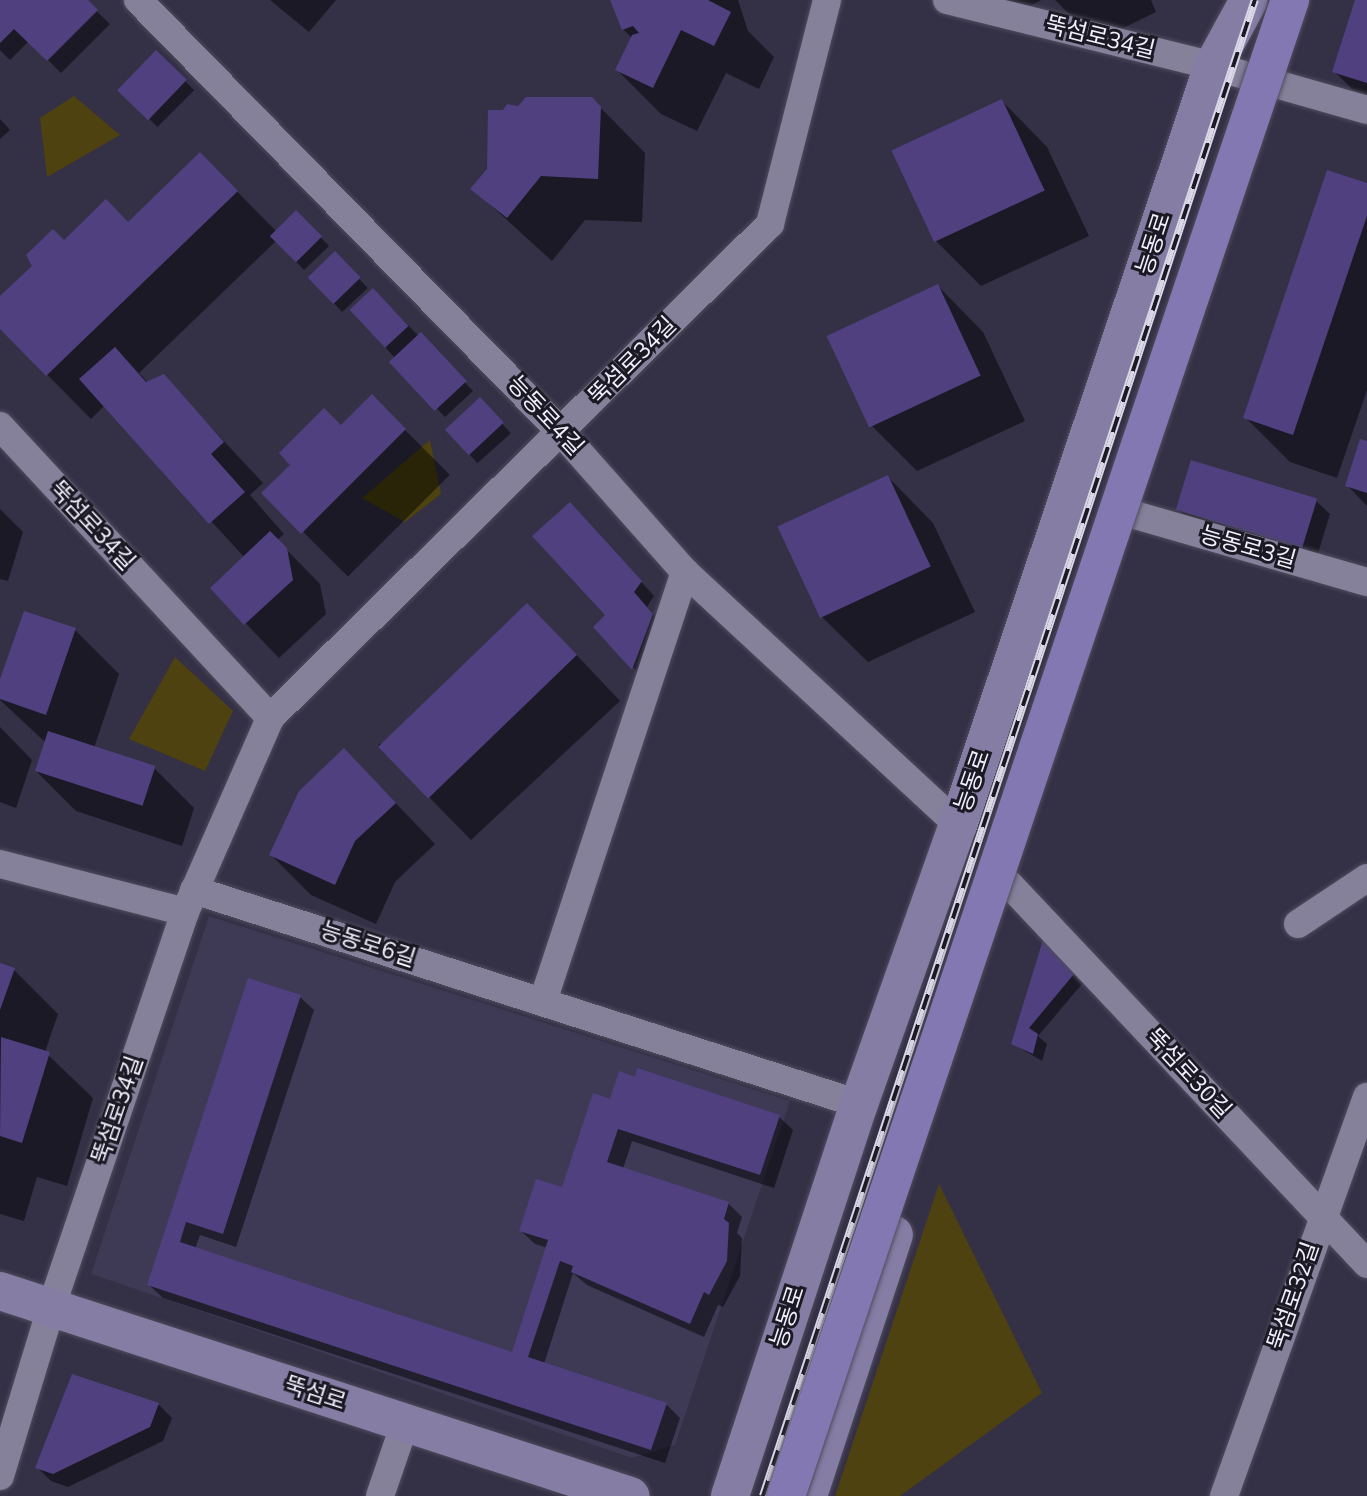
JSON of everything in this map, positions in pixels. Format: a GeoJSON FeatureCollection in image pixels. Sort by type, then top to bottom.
{"type":"FeatureCollection","features":[{"type":"Feature","properties":{"kind":"highway"},"geometry":{"type":"LineString","coordinates":[[765,1496],[1262,0]]}},
{"type":"Feature","properties":{"kind":"highway"},"geometry":{"type":"LineString","coordinates":[[786,1496],[1290,0]]}},
{"type":"Feature","properties":{"kind":"main road","name":"능동로"},"geometry":{"type":"LineString","coordinates":[[730,1496],[859,1104],[958,825],[1213,66],[1250,0]]}},
{"type":"Feature","properties":{"kind":"main road"},"geometry":{"type":"LineString","coordinates":[[808,1496],[1009,884],[1266,83],[1284,0]]}},
{"type":"Feature","properties":{"kind":"main road","name":"뚝섬로"},"geometry":{"type":"LineString","coordinates":[[0,1291],[630,1496]]}},
{"type":"Feature","properties":{"kind":"street","name":"능동로4길"},"geometry":{"type":"LineString","coordinates":[[138,0],[561,432],[685,572],[958,825]]}},
{"type":"Feature","properties":{"kind":"street","name":"뚝섬로34길"},"geometry":{"type":"LineString","coordinates":[[0,1476],[51,1308],[189,901],[270,718],[770,225],[827,0]]}},
{"type":"Feature","properties":{"kind":"street","name":"뚝섬로34길"},"geometry":{"type":"LineString","coordinates":[[947,0],[1213,66],[1367,110]]}},
{"type":"Feature","properties":{"kind":"street","name":"뚝섬로34길"},"geometry":{"type":"LineString","coordinates":[[0,426],[270,718]]}},
{"type":"Feature","properties":{"kind":"street","name":"능동로3길"},"geometry":{"type":"LineString","coordinates":[[1128,513],[1367,582]]}},
{"type":"Feature","properties":{"kind":"street"},"geometry":{"type":"LineString","coordinates":[[543,1001],[685,572]]}},
{"type":"Feature","properties":{"kind":"street"},"geometry":{"type":"LineString","coordinates":[[0,864],[189,901]]}},
{"type":"Feature","properties":{"kind":"street"},"geometry":{"type":"LineString","coordinates":[[1298,924],[1367,878]]}},
{"type":"Feature","properties":{"kind":"street","name":"뚝섬로30길"},"geometry":{"type":"LineString","coordinates":[[1009,884],[1367,1264]]}},
{"type":"Feature","properties":{"kind":"street","name":"능동로6길"},"geometry":{"type":"LineString","coordinates":[[189,901],[543,1001],[859,1104]]}},
{"type":"Feature","properties":{"kind":"street","name":"뚝섬로32길"},"geometry":{"type":"LineString","coordinates":[[1224,1496],[1322,1216],[1367,1097]]}},
{"type":"Feature","properties":{"kind":"street"},"geometry":{"type":"LineString","coordinates":[[380,1496],[405,1423]]}},
{"type":"Feature","properties":{"kind":"shaded area"},"geometry":{"type":"Polygon","coordinates":[[[74,96],[120,135],[47,177],[40,118],[74,96]]]}},
{"type":"Feature","properties":{"kind":"shaded area"},"geometry":{"type":"Polygon","coordinates":[[[430,440],[441,494],[405,522],[362,498],[430,440]]]}},
{"type":"Feature","properties":{"kind":"shaded area"},"geometry":{"type":"Polygon","coordinates":[[[175,657],[233,711],[205,771],[129,739],[175,657]]]}},
{"type":"Feature","properties":{"kind":"shaded area"},"geometry":{"type":"Polygon","coordinates":[[[209,916],[790,1101],[675,1445],[632,1458],[91,1274],[209,916]]]}},
{"type":"Feature","properties":{"kind":"shaded area"},"geometry":{"type":"Polygon","coordinates":[[[939,1184],[1042,1393],[900,1496],[835,1496],[939,1184]]]}},
{"type":"Feature","properties":{"kind":"building"},"geometry":{"type":"Polygon","coordinates":[[[0,0],[88,0],[98,10],[47,61],[14,29],[0,43],[0,0]]]}},
{"type":"Feature","properties":{"kind":"building"},"geometry":{"type":"Polygon","coordinates":[[[610,0],[708,0],[731,12],[714,46],[681,30],[653,88],[615,70],[632,35],[639,33],[633,26],[622,30],[610,0]]]}},
{"type":"Feature","properties":{"kind":"building"},"geometry":{"type":"Polygon","coordinates":[[[1355,0],[1367,0],[1367,83],[1332,72],[1355,0]]]}},
{"type":"Feature","properties":{"kind":"building"},"geometry":{"type":"Polygon","coordinates":[[[156,50],[187,80],[148,120],[117,90],[156,50]]]}},
{"type":"Feature","properties":{"kind":"building"},"geometry":{"type":"Polygon","coordinates":[[[526,97],[592,97],[601,107],[598,179],[541,176],[507,218],[470,189],[487,169],[488,110],[503,110],[507,104],[518,106],[526,97]]]}},
{"type":"Feature","properties":{"kind":"building"},"geometry":{"type":"Polygon","coordinates":[[[1002,99],[1045,191],[934,242],[891,151],[1002,99]]]}},
{"type":"Feature","properties":{"kind":"building"},"geometry":{"type":"Polygon","coordinates":[[[200,152],[238,191],[46,376],[0,329],[0,296],[32,266],[26,255],[53,229],[64,240],[106,199],[128,222],[200,152]]]}},
{"type":"Feature","properties":{"kind":"building"},"geometry":{"type":"Polygon","coordinates":[[[1327,170],[1367,183],[1367,216],[1293,435],[1243,418],[1327,170]]]}},
{"type":"Feature","properties":{"kind":"building"},"geometry":{"type":"Polygon","coordinates":[[[296,210],[322,236],[296,262],[270,236],[296,210]]]}},
{"type":"Feature","properties":{"kind":"building"},"geometry":{"type":"Polygon","coordinates":[[[335,251],[361,278],[333,304],[308,277],[335,251]]]}},
{"type":"Feature","properties":{"kind":"building"},"geometry":{"type":"Polygon","coordinates":[[[938,284],[981,376],[869,428],[827,336],[938,284]]]}},
{"type":"Feature","properties":{"kind":"building"},"geometry":{"type":"Polygon","coordinates":[[[373,288],[408,326],[385,348],[350,310],[373,288]]]}},
{"type":"Feature","properties":{"kind":"building"},"geometry":{"type":"Polygon","coordinates":[[[421,332],[467,381],[435,411],[389,362],[421,332]]]}},
{"type":"Feature","properties":{"kind":"building"},"geometry":{"type":"Polygon","coordinates":[[[115,347],[146,382],[164,374],[224,442],[211,454],[245,492],[209,524],[79,379],[115,347]]]}},
{"type":"Feature","properties":{"kind":"building"},"geometry":{"type":"Polygon","coordinates":[[[372,394],[406,429],[301,534],[261,493],[290,465],[279,453],[324,408],[341,425],[372,394]]]}},
{"type":"Feature","properties":{"kind":"building"},"geometry":{"type":"Polygon","coordinates":[[[480,397],[504,423],[469,455],[445,430],[480,397]]]}},
{"type":"Feature","properties":{"kind":"building"},"geometry":{"type":"Polygon","coordinates":[[[1360,439],[1367,441],[1367,493],[1345,486],[1360,439]]]}},
{"type":"Feature","properties":{"kind":"building"},"geometry":{"type":"Polygon","coordinates":[[[1191,460],[1317,499],[1302,548],[1176,510],[1191,460]]]}},
{"type":"Feature","properties":{"kind":"building"},"geometry":{"type":"Polygon","coordinates":[[[888,475],[931,567],[820,618],[777,527],[888,475]]]}},
{"type":"Feature","properties":{"kind":"building"},"geometry":{"type":"Polygon","coordinates":[[[570,502],[642,581],[634,592],[653,614],[632,670],[593,627],[605,615],[532,536],[570,502]]]}},
{"type":"Feature","properties":{"kind":"building"},"geometry":{"type":"Polygon","coordinates":[[[270,531],[287,548],[293,580],[244,625],[210,588],[270,531]]]}},
{"type":"Feature","properties":{"kind":"building"},"geometry":{"type":"Polygon","coordinates":[[[527,603],[577,655],[428,799],[378,747],[527,603]]]}},
{"type":"Feature","properties":{"kind":"building"},"geometry":{"type":"Polygon","coordinates":[[[24,611],[76,628],[46,715],[0,699],[0,679],[24,611]]]}},
{"type":"Feature","properties":{"kind":"building"},"geometry":{"type":"Polygon","coordinates":[[[48,731],[155,766],[142,806],[35,771],[48,731]]]}},
{"type":"Feature","properties":{"kind":"building"},"geometry":{"type":"Polygon","coordinates":[[[344,748],[396,803],[355,841],[335,885],[269,855],[299,791],[344,748]]]}},
{"type":"Feature","properties":{"kind":"building"},"geometry":{"type":"Polygon","coordinates":[[[1043,940],[1074,974],[1029,1028],[1038,1034],[1033,1054],[1011,1044],[1043,940]]]}},
{"type":"Feature","properties":{"kind":"building"},"geometry":{"type":"Polygon","coordinates":[[[0,963],[15,968],[0,1010],[0,963]]]}},
{"type":"Feature","properties":{"kind":"building"},"geometry":{"type":"Polygon","coordinates":[[[248,978],[301,995],[223,1234],[186,1222],[180,1242],[512,1352],[548,1240],[519,1231],[536,1179],[562,1187],[593,1093],[610,1099],[619,1071],[635,1077],[637,1068],[780,1115],[760,1175],[618,1129],[607,1162],[729,1202],[724,1219],[729,1223],[727,1261],[709,1295],[704,1292],[690,1324],[571,1272],[573,1266],[560,1261],[528,1357],[667,1403],[651,1450],[147,1285],[248,978]]]}},
{"type":"Feature","properties":{"kind":"building"},"geometry":{"type":"Polygon","coordinates":[[[1,1037],[50,1052],[22,1143],[0,1136],[1,1037]]]}},
{"type":"Feature","properties":{"kind":"building"},"geometry":{"type":"Polygon","coordinates":[[[72,1374],[159,1403],[150,1427],[53,1474],[35,1468],[72,1374]]]}},
{"type":"Feature","properties":{"kind":"railway"},"geometry":{"type":"LineString","coordinates":[[763,1496],[1255,0]]}},
{"type":"Feature","properties":{"kind":"railway"},"geometry":{"type":"LineString","coordinates":[[781,1496],[1274,0]]}}]}
